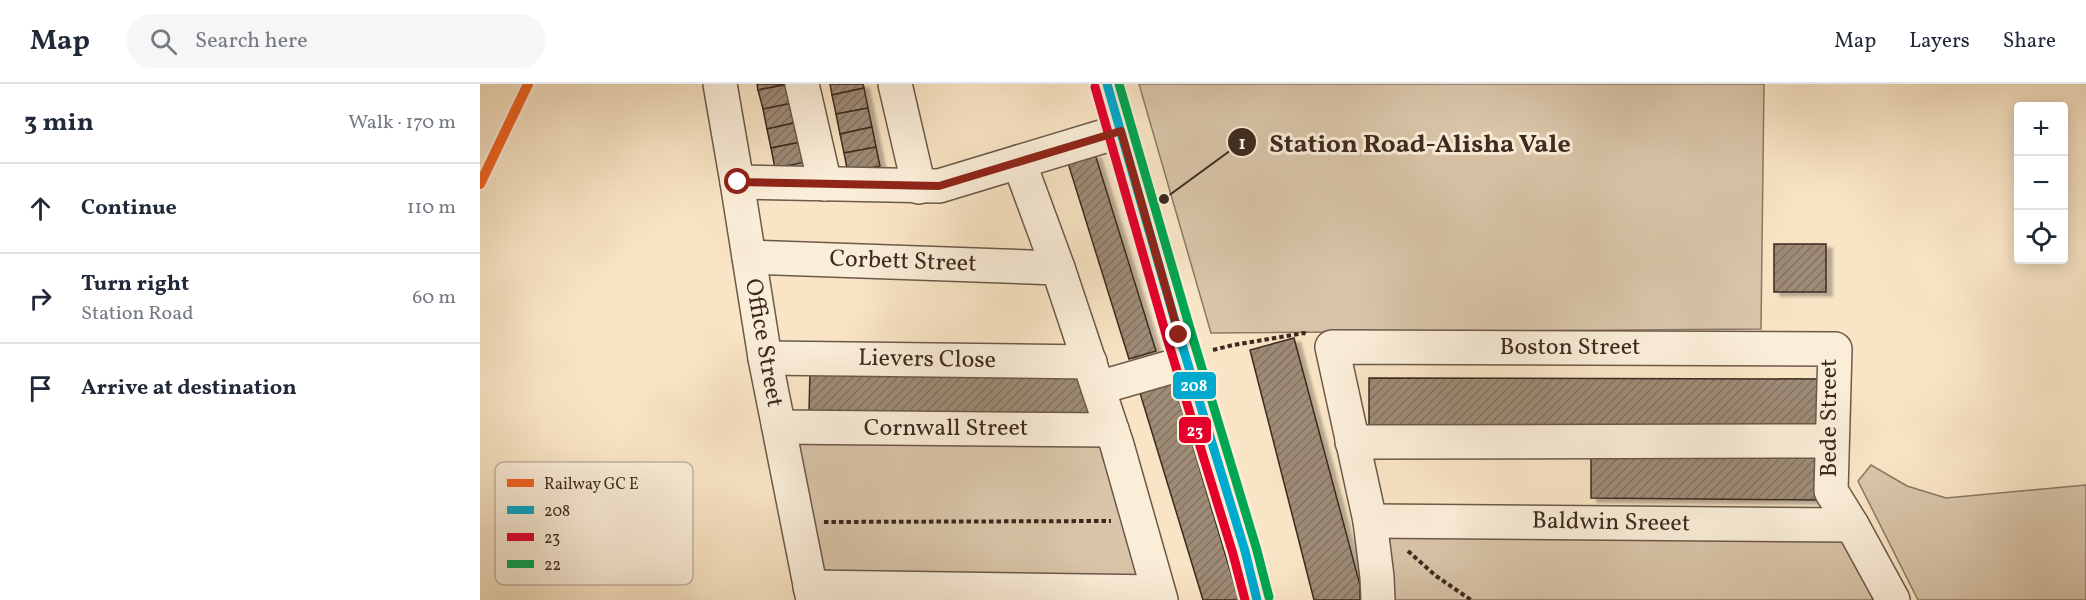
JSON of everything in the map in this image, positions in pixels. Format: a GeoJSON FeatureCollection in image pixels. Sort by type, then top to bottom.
{"type":"FeatureCollection","features":[{"type":"Feature","properties":{"kind":"main road"},"geometry":{"type":"LineString","coordinates":[[1107,84],[1245,551],[1257,600]]}},
{"type":"Feature","properties":{"kind":"street","name":"Office Street"},"geometry":{"type":"LineString","coordinates":[[720,84],[738,182],[765,358],[812,593]]}},
{"type":"Feature","properties":{"kind":"street"},"geometry":{"type":"LineString","coordinates":[[802,84],[825,184]]}},
{"type":"Feature","properties":{"kind":"street"},"geometry":{"type":"LineString","coordinates":[[895,84],[919,187]]}},
{"type":"Feature","properties":{"kind":"street"},"geometry":{"type":"LineString","coordinates":[[738,182],[939,186],[1121,131]]}},
{"type":"Feature","properties":{"kind":"street"},"geometry":{"type":"LineString","coordinates":[[812,593],[1160,596],[1112,430],[1058,268],[1019,162]]}},
{"type":"Feature","properties":{"kind":"street","name":"Corbett Street"},"geometry":{"type":"LineString","coordinates":[[749,257],[1058,268]]}},
{"type":"Feature","properties":{"kind":"street","name":"Boston Street"},"geometry":{"type":"LineString","coordinates":[[1332,347],[1808,338]]}},
{"type":"Feature","properties":{"kind":"street","name":"Bede Street"},"geometry":{"type":"LineString","coordinates":[[1808,338],[1835,349],[1831,491],[1893,600]]}},
{"type":"Feature","properties":{"kind":"street"},"geometry":{"type":"LineString","coordinates":[[1332,347],[1370,521],[1378,600]]}},
{"type":"Feature","properties":{"kind":"street","name":"Lievers Close"},"geometry":{"type":"LineString","coordinates":[[765,358],[1094,375],[1188,362]]}},
{"type":"Feature","properties":{"kind":"street","name":"Cornwall Street"},"geometry":{"type":"LineString","coordinates":[[778,427],[1112,430]]}},
{"type":"Feature","properties":{"kind":"street"},"geometry":{"type":"LineString","coordinates":[[1352,442],[1831,441]]}},
{"type":"Feature","properties":{"kind":"street","name":"Baldwin Sreeet"},"geometry":{"type":"LineString","coordinates":[[1370,521],[1852,525]]}},
{"type":"Feature","properties":{"kind":"path"},"geometry":{"type":"LineString","coordinates":[[1233,345],[1304,333],[1332,347]]}},
{"type":"Feature","properties":{"kind":"path"},"geometry":{"type":"LineString","coordinates":[[797,522],[1139,521]]}},
{"type":"Feature","properties":{"kind":"path"},"geometry":{"type":"LineString","coordinates":[[1370,521],[1436,576],[1471,600]]}},
{"type":"Feature","properties":{"kind":"shaded area"},"geometry":{"type":"Polygon","coordinates":[[[1139,84],[1764,84],[1761,329],[1211,333],[1139,84]]]}},
{"type":"Feature","properties":{"kind":"shaded area"},"geometry":{"type":"Polygon","coordinates":[[[779,427],[1112,430],[1158,592],[810,587],[779,427]]]}},
{"type":"Feature","properties":{"kind":"shaded area"},"geometry":{"type":"Polygon","coordinates":[[[1871,465],[1907,486],[1946,498],[2086,485],[2086,600],[1918,600],[1858,481],[1871,465]]]}},
{"type":"Feature","properties":{"kind":"shaded area"},"geometry":{"type":"Polygon","coordinates":[[[1370,521],[1852,525],[1893,600],[1378,600],[1370,521]]]}},
{"type":"Feature","properties":{"kind":"building"},"geometry":{"type":"Polygon","coordinates":[[[757,84],[786,84],[758,90],[757,84]]]}},
{"type":"Feature","properties":{"kind":"building"},"geometry":{"type":"Polygon","coordinates":[[[789,84],[793,103],[763,109],[758,90],[789,84]]]}},
{"type":"Feature","properties":{"kind":"building"},"geometry":{"type":"Polygon","coordinates":[[[830,84],[863,84],[864,88],[832,95],[830,84]]]}},
{"type":"Feature","properties":{"kind":"building"},"geometry":{"type":"Polygon","coordinates":[[[864,88],[868,108],[836,114],[832,95],[864,88]]]}},
{"type":"Feature","properties":{"kind":"building"},"geometry":{"type":"Polygon","coordinates":[[[793,103],[798,122],[767,129],[763,109],[793,103]]]}},
{"type":"Feature","properties":{"kind":"building"},"geometry":{"type":"Polygon","coordinates":[[[868,108],[872,127],[840,134],[836,114],[868,108]]]}},
{"type":"Feature","properties":{"kind":"building"},"geometry":{"type":"Polygon","coordinates":[[[798,122],[801,142],[771,148],[767,129],[798,122]]]}},
{"type":"Feature","properties":{"kind":"building"},"geometry":{"type":"Polygon","coordinates":[[[872,127],[876,147],[844,153],[840,134],[872,127]]]}},
{"type":"Feature","properties":{"kind":"building"},"geometry":{"type":"Polygon","coordinates":[[[801,142],[806,162],[775,168],[771,148],[801,142]]]}},
{"type":"Feature","properties":{"kind":"building"},"geometry":{"type":"Polygon","coordinates":[[[876,147],[880,166],[848,173],[844,153],[876,147]]]}},
{"type":"Feature","properties":{"kind":"building"},"geometry":{"type":"Polygon","coordinates":[[[1095,154],[1156,351],[1129,359],[1068,163],[1095,154]]]}},
{"type":"Feature","properties":{"kind":"building"},"geometry":{"type":"Polygon","coordinates":[[[1774,244],[1826,244],[1826,292],[1774,292],[1774,244]]]}},
{"type":"Feature","properties":{"kind":"building"},"geometry":{"type":"Polygon","coordinates":[[[1294,338],[1360,585],[1360,600],[1314,600],[1250,350],[1294,338]]]}},
{"type":"Feature","properties":{"kind":"building"},"geometry":{"type":"Polygon","coordinates":[[[810,370],[1089,377],[1088,419],[809,412],[810,370]]]}},
{"type":"Feature","properties":{"kind":"building"},"geometry":{"type":"Polygon","coordinates":[[[1369,378],[1823,379],[1823,428],[1369,427],[1369,378]]]}},
{"type":"Feature","properties":{"kind":"building"},"geometry":{"type":"Polygon","coordinates":[[[1174,383],[1239,600],[1203,600],[1140,393],[1174,383]]]}},
{"type":"Feature","properties":{"kind":"building"},"geometry":{"type":"Polygon","coordinates":[[[1591,453],[1818,455],[1818,500],[1591,498],[1591,453]]]}},
{"type":"Feature","properties":{"kind":"transit line"},"geometry":{"type":"LineString","coordinates":[[480,184],[528,84]]}},
{"type":"Feature","properties":{"kind":"transit line","name":"208"},"geometry":{"type":"LineString","coordinates":[[1107,84],[1179,335],[1245,551],[1257,600]]}},
{"type":"Feature","properties":{"kind":"transit line","name":"22"},"geometry":{"type":"LineString","coordinates":[[1119,84],[1269,597]]}},
{"type":"Feature","properties":{"kind":"transit line","name":"23"},"geometry":{"type":"LineString","coordinates":[[1095,87],[1245,600]]}},
{"type":"Feature","properties":{"kind":"place","name":"Station Road-Alisha Vale"},"geometry":{"type":"Point","coordinates":[1164,199]}},
{"type":"Feature","properties":{"kind":"route"},"geometry":{"type":"LineString","coordinates":[[738,182],[939,186],[1121,131],[1179,335]]}}]}
